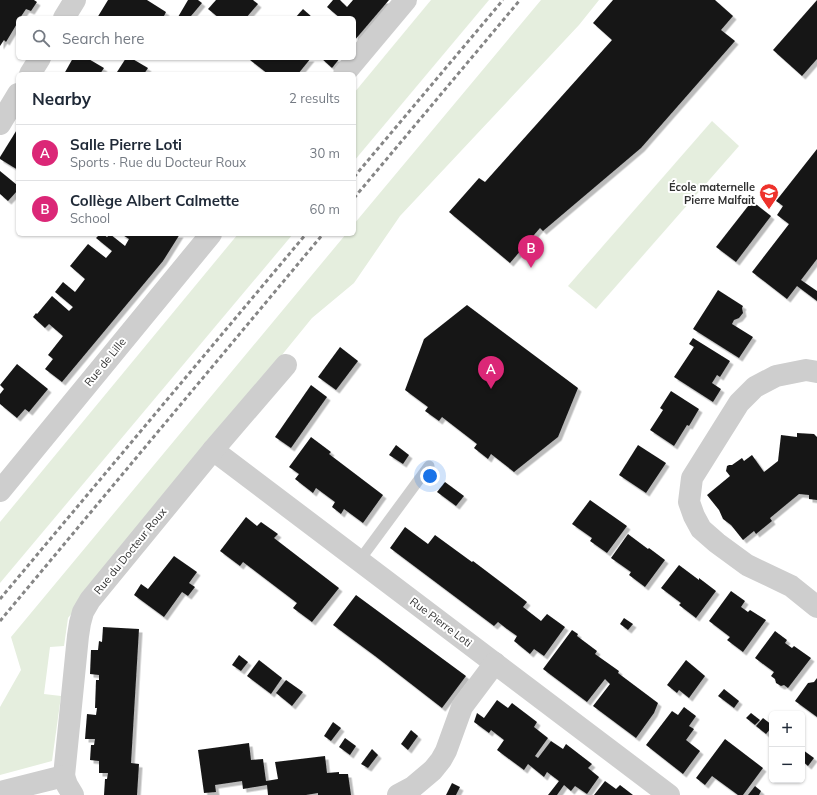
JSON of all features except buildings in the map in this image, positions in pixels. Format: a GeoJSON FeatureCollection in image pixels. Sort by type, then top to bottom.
{"type":"FeatureCollection","features":[{"type":"Feature","properties":{"kind":"street"},"geometry":{"type":"LineString","coordinates":[[65,16],[75,0]]}},
{"type":"Feature","properties":{"kind":"street"},"geometry":{"type":"LineString","coordinates":[[356,60],[406,0]]}},
{"type":"Feature","properties":{"kind":"street"},"geometry":{"type":"LineString","coordinates":[[31,72],[39,60]]}},
{"type":"Feature","properties":{"kind":"street"},"geometry":{"type":"LineString","coordinates":[[346,72],[356,60]]}},
{"type":"Feature","properties":{"kind":"street"},"geometry":{"type":"LineString","coordinates":[[0,124],[16,97]]}},
{"type":"Feature","properties":{"kind":"street","name":"Rue de Lille"},"geometry":{"type":"LineString","coordinates":[[0,491],[209,236]]}},
{"type":"Feature","properties":{"kind":"street","name":"Rue du Docteur Roux"},"geometry":{"type":"LineString","coordinates":[[0,792],[69,786],[78,636],[83,612],[90,600],[213,450],[286,365]]}},
{"type":"Feature","properties":{"kind":"street"},"geometry":{"type":"LineString","coordinates":[[817,372],[806,370],[776,376],[755,387],[739,403],[692,478],[689,502],[701,529],[717,543],[747,565],[791,586],[817,608]]}},
{"type":"Feature","properties":{"kind":"street","name":"Rue Pierre Loti"},"geometry":{"type":"LineString","coordinates":[[213,450],[669,795]]}},
{"type":"Feature","properties":{"kind":"street"},"geometry":{"type":"LineString","coordinates":[[398,795],[412,787],[433,770],[441,760],[446,751],[462,707],[495,662]]}},
{"type":"Feature","properties":{"kind":"lane"},"geometry":{"type":"LineString","coordinates":[[359,561],[429,466]]}},
{"type":"Feature","properties":{"kind":"green space"},"geometry":{"type":"Polygon","coordinates":[[[431,0],[489,0],[356,159],[356,91],[431,0]]]}},
{"type":"Feature","properties":{"kind":"green space"},"geometry":{"type":"Polygon","coordinates":[[[541,0],[599,0],[579,25],[400,216],[354,283],[312,318],[68,618],[64,646],[50,647],[44,694],[61,696],[52,761],[0,775],[0,707],[21,670],[11,637],[344,236],[356,236],[356,222],[541,0]]]}},
{"type":"Feature","properties":{"kind":"green space"},"geometry":{"type":"Polygon","coordinates":[[[712,121],[739,146],[596,309],[568,286],[712,121]]]}},
{"type":"Feature","properties":{"kind":"green space"},"geometry":{"type":"Polygon","coordinates":[[[236,236],[291,236],[0,583],[0,522],[236,236]]]}},
{"type":"Feature","properties":{"kind":"railway"},"geometry":{"type":"LineString","coordinates":[[356,175],[503,0]]}},
{"type":"Feature","properties":{"kind":"railway"},"geometry":{"type":"LineString","coordinates":[[356,196],[520,0]]}},
{"type":"Feature","properties":{"kind":"railway"},"geometry":{"type":"LineString","coordinates":[[0,599],[304,236]]}},
{"type":"Feature","properties":{"kind":"railway"},"geometry":{"type":"LineString","coordinates":[[0,621],[321,236]]}},
{"type":"Feature","properties":{"kind":"place","name":"École maternelle Pierre Malfait"},"geometry":{"type":"Point","coordinates":[769,210]}},
{"type":"Feature","properties":{"kind":"place","name":"Collège Albert Calmette"},"geometry":{"type":"Point","coordinates":[531,268]}},
{"type":"Feature","properties":{"kind":"place","name":"Salle Pierre Loti"},"geometry":{"type":"Point","coordinates":[491,389]}}]}
